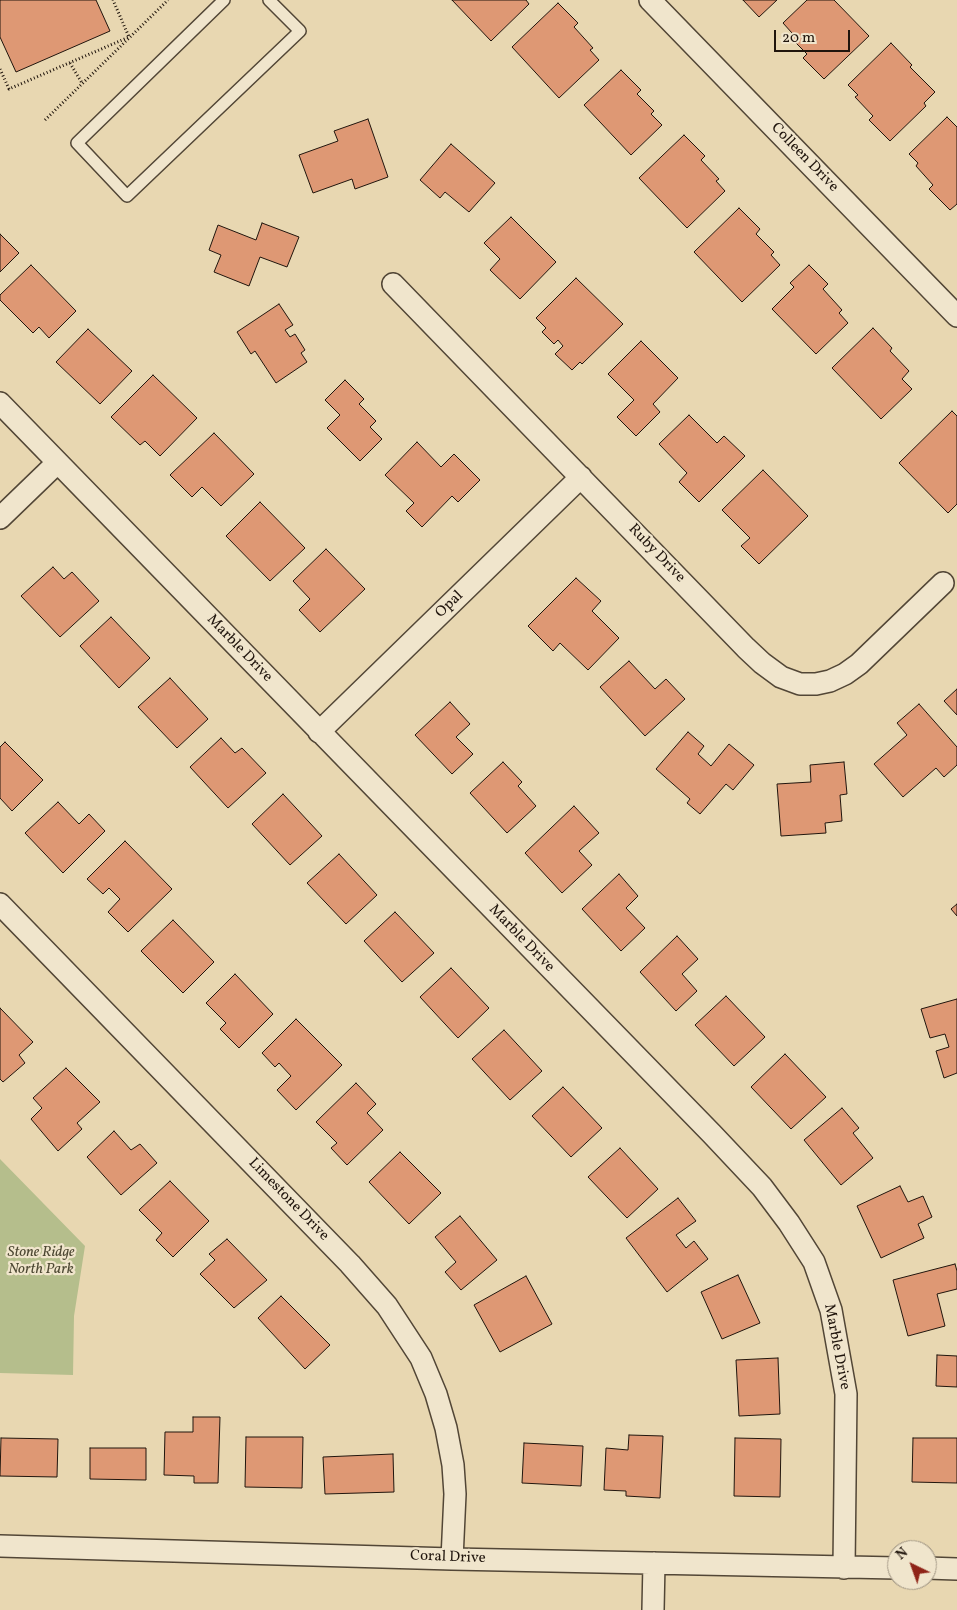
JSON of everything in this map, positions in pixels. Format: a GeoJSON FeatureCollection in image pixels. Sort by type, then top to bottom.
{"type":"FeatureCollection","features":[{"type":"Feature","properties":{"kind":"street","name":"Colleen Drive"},"geometry":{"type":"LineString","coordinates":[[650,0],[957,316]]}},
{"type":"Feature","properties":{"kind":"street","name":"Ruby Drive"},"geometry":{"type":"LineString","coordinates":[[393,284],[762,663],[781,677],[800,684],[823,682],[844,674],[859,664],[943,583]]}},
{"type":"Feature","properties":{"kind":"street","name":"Marble Drive"},"geometry":{"type":"LineString","coordinates":[[0,403],[712,1134],[762,1188],[789,1223],[814,1262],[831,1310],[846,1394],[844,1568]]}},
{"type":"Feature","properties":{"kind":"street"},"geometry":{"type":"LineString","coordinates":[[0,518],[58,463]]}},
{"type":"Feature","properties":{"kind":"street","name":"Opal"},"geometry":{"type":"LineString","coordinates":[[319,732],[581,477]]}},
{"type":"Feature","properties":{"kind":"street","name":"Limestone Drive"},"geometry":{"type":"LineString","coordinates":[[0,904],[350,1264],[388,1306],[421,1358],[436,1394],[446,1428],[453,1464],[455,1494],[452,1559]]}},
{"type":"Feature","properties":{"kind":"street","name":"Coral Drive"},"geometry":{"type":"LineString","coordinates":[[0,1546],[452,1559],[887,1568]]}},
{"type":"Feature","properties":{"kind":"street"},"geometry":{"type":"LineString","coordinates":[[653,1610],[654,1563]]}},
{"type":"Feature","properties":{"kind":"street"},"geometry":{"type":"LineString","coordinates":[[937,1568],[957,1569]]}},
{"type":"Feature","properties":{"kind":"lane"},"geometry":{"type":"LineString","coordinates":[[224,0],[77,143],[127,196],[300,31],[269,0]]}},
{"type":"Feature","properties":{"kind":"path"},"geometry":{"type":"LineString","coordinates":[[113,0],[130,37]]}},
{"type":"Feature","properties":{"kind":"path"},"geometry":{"type":"LineString","coordinates":[[45,120],[168,0]]}},
{"type":"Feature","properties":{"kind":"path"},"geometry":{"type":"LineString","coordinates":[[0,69],[9,89],[130,37]]}},
{"type":"Feature","properties":{"kind":"path"},"geometry":{"type":"LineString","coordinates":[[70,62],[82,83]]}},
{"type":"Feature","properties":{"kind":"green space","name":"Stone Ridge North Park"},"geometry":{"type":"Polygon","coordinates":[[[0,1159],[85,1246],[74,1316],[73,1375],[0,1373],[0,1159]]]}},
{"type":"Feature","properties":{"kind":"building"},"geometry":{"type":"Polygon","coordinates":[[[0,0],[96,0],[110,31],[16,72],[0,37],[0,0]]]}},
{"type":"Feature","properties":{"kind":"building"},"geometry":{"type":"Polygon","coordinates":[[[452,0],[526,0],[529,4],[491,41],[452,0]]]}},
{"type":"Feature","properties":{"kind":"building"},"geometry":{"type":"Polygon","coordinates":[[[743,0],[777,0],[759,17],[743,0]]]}},
{"type":"Feature","properties":{"kind":"building"},"geometry":{"type":"Polygon","coordinates":[[[807,0],[834,0],[869,36],[824,79],[803,58],[807,54],[789,36],[792,33],[783,23],[807,0]]]}},
{"type":"Feature","properties":{"kind":"building"},"geometry":{"type":"Polygon","coordinates":[[[558,3],[578,23],[574,27],[593,48],[590,50],[599,60],[559,98],[512,47],[558,3]]]}},
{"type":"Feature","properties":{"kind":"building"},"geometry":{"type":"Polygon","coordinates":[[[891,43],[912,65],[910,67],[935,92],[924,103],[926,106],[890,141],[869,120],[873,116],[855,97],[858,95],[848,85],[891,43]]]}},
{"type":"Feature","properties":{"kind":"building"},"geometry":{"type":"Polygon","coordinates":[[[621,70],[641,90],[637,94],[654,111],[651,114],[662,125],[631,155],[584,105],[621,70]]]}},
{"type":"Feature","properties":{"kind":"building"},"geometry":{"type":"Polygon","coordinates":[[[947,117],[957,127],[957,204],[950,210],[929,189],[933,185],[916,166],[918,163],[909,154],[947,117]]]}},
{"type":"Feature","properties":{"kind":"building"},"geometry":{"type":"Polygon","coordinates":[[[368,119],[388,177],[355,189],[352,179],[313,193],[299,155],[338,141],[334,131],[368,119]]]}},
{"type":"Feature","properties":{"kind":"building"},"geometry":{"type":"Polygon","coordinates":[[[684,135],[705,156],[701,160],[719,179],[716,181],[725,191],[687,228],[639,178],[684,135]]]}},
{"type":"Feature","properties":{"kind":"building"},"geometry":{"type":"Polygon","coordinates":[[[451,144],[495,183],[469,212],[445,192],[440,198],[420,180],[451,144]]]}},
{"type":"Feature","properties":{"kind":"building"},"geometry":{"type":"Polygon","coordinates":[[[739,208],[760,229],[756,234],[774,252],[771,255],[780,265],[742,302],[694,252],[739,208]]]}},
{"type":"Feature","properties":{"kind":"building"},"geometry":{"type":"Polygon","coordinates":[[[511,217],[556,262],[520,299],[490,270],[500,259],[484,243],[511,217]]]}},
{"type":"Feature","properties":{"kind":"building"},"geometry":{"type":"Polygon","coordinates":[[[262,223],[299,237],[287,267],[260,257],[249,286],[214,272],[221,255],[209,250],[218,225],[256,240],[262,223]]]}},
{"type":"Feature","properties":{"kind":"building"},"geometry":{"type":"Polygon","coordinates":[[[0,234],[19,253],[0,272],[0,234]]]}},
{"type":"Feature","properties":{"kind":"building"},"geometry":{"type":"Polygon","coordinates":[[[31,265],[76,311],[49,338],[39,327],[33,333],[0,300],[0,295],[31,265]]]}},
{"type":"Feature","properties":{"kind":"building"},"geometry":{"type":"Polygon","coordinates":[[[809,265],[828,284],[823,289],[842,310],[839,313],[848,323],[816,354],[772,309],[794,287],[790,283],[809,265]]]}},
{"type":"Feature","properties":{"kind":"building"},"geometry":{"type":"Polygon","coordinates":[[[576,278],[623,324],[582,364],[580,362],[572,370],[555,354],[563,346],[558,340],[554,344],[542,332],[546,328],[536,318],[576,278]]]}},
{"type":"Feature","properties":{"kind":"building"},"geometry":{"type":"Polygon","coordinates":[[[279,304],[293,325],[285,330],[290,337],[295,334],[305,350],[301,353],[307,362],[276,383],[255,351],[251,354],[237,332],[279,304]]]}},
{"type":"Feature","properties":{"kind":"building"},"geometry":{"type":"Polygon","coordinates":[[[873,328],[892,348],[890,351],[909,371],[902,379],[912,389],[881,419],[832,368],[873,328]]]}},
{"type":"Feature","properties":{"kind":"building"},"geometry":{"type":"Polygon","coordinates":[[[88,329],[132,371],[100,404],[56,362],[88,329]]]}},
{"type":"Feature","properties":{"kind":"building"},"geometry":{"type":"Polygon","coordinates":[[[641,341],[678,378],[653,404],[660,412],[636,436],[617,417],[634,400],[608,374],[641,341]]]}},
{"type":"Feature","properties":{"kind":"building"},"geometry":{"type":"Polygon","coordinates":[[[153,375],[197,418],[160,456],[145,441],[140,445],[111,417],[153,375]]]}},
{"type":"Feature","properties":{"kind":"building"},"geometry":{"type":"Polygon","coordinates":[[[345,380],[364,399],[359,404],[376,421],[370,427],[382,439],[360,461],[327,428],[340,415],[325,400],[345,380]]]}},
{"type":"Feature","properties":{"kind":"building"},"geometry":{"type":"Polygon","coordinates":[[[952,411],[957,416],[957,504],[948,513],[899,463],[952,411]]]}},
{"type":"Feature","properties":{"kind":"building"},"geometry":{"type":"Polygon","coordinates":[[[689,415],[717,443],[724,436],[745,456],[699,502],[679,482],[687,473],[659,444],[689,415]]]}},
{"type":"Feature","properties":{"kind":"building"},"geometry":{"type":"Polygon","coordinates":[[[214,433],[254,474],[221,506],[202,487],[192,497],[170,475],[214,433]]]}},
{"type":"Feature","properties":{"kind":"building"},"geometry":{"type":"Polygon","coordinates":[[[417,442],[441,467],[454,454],[480,480],[458,502],[452,496],[422,527],[406,511],[414,503],[385,475],[417,442]]]}},
{"type":"Feature","properties":{"kind":"building"},"geometry":{"type":"Polygon","coordinates":[[[763,470],[808,516],[759,564],[741,546],[750,538],[722,510],[763,470]]]}},
{"type":"Feature","properties":{"kind":"building"},"geometry":{"type":"Polygon","coordinates":[[[260,502],[305,548],[270,581],[226,536],[260,502]]]}},
{"type":"Feature","properties":{"kind":"building"},"geometry":{"type":"Polygon","coordinates":[[[326,549],[365,589],[320,632],[299,610],[310,599],[293,581],[326,549]]]}},
{"type":"Feature","properties":{"kind":"building"},"geometry":{"type":"Polygon","coordinates":[[[53,567],[64,579],[72,572],[99,601],[60,637],[21,596],[53,567]]]}},
{"type":"Feature","properties":{"kind":"building"},"geometry":{"type":"Polygon","coordinates":[[[576,578],[601,601],[592,611],[619,638],[588,670],[560,643],[553,651],[528,626],[576,578]]]}},
{"type":"Feature","properties":{"kind":"building"},"geometry":{"type":"Polygon","coordinates":[[[111,617],[150,658],[119,688],[80,646],[111,617]]]}},
{"type":"Feature","properties":{"kind":"building"},"geometry":{"type":"Polygon","coordinates":[[[629,661],[655,689],[666,679],[685,699],[645,736],[600,687],[629,661]]]}},
{"type":"Feature","properties":{"kind":"building"},"geometry":{"type":"Polygon","coordinates":[[[170,678],[208,719],[177,748],[138,707],[170,678]]]}},
{"type":"Feature","properties":{"kind":"building"},"geometry":{"type":"Polygon","coordinates":[[[957,689],[957,715],[944,701],[957,689]]]}},
{"type":"Feature","properties":{"kind":"building"},"geometry":{"type":"Polygon","coordinates":[[[450,702],[470,724],[456,737],[473,754],[452,774],[415,735],[450,702]]]}},
{"type":"Feature","properties":{"kind":"building"},"geometry":{"type":"Polygon","coordinates":[[[919,704],[957,747],[957,765],[944,777],[936,768],[903,797],[874,764],[907,735],[897,723],[919,704]]]}},
{"type":"Feature","properties":{"kind":"building"},"geometry":{"type":"Polygon","coordinates":[[[688,732],[704,746],[698,754],[711,766],[729,744],[754,765],[733,790],[726,784],[700,814],[687,803],[690,799],[656,769],[688,732]]]}},
{"type":"Feature","properties":{"kind":"building"},"geometry":{"type":"Polygon","coordinates":[[[221,738],[235,753],[242,748],[266,773],[228,808],[190,767],[221,738]]]}},
{"type":"Feature","properties":{"kind":"building"},"geometry":{"type":"Polygon","coordinates":[[[5,742],[43,780],[12,811],[0,798],[0,747],[5,742]]]}},
{"type":"Feature","properties":{"kind":"building"},"geometry":{"type":"Polygon","coordinates":[[[503,762],[522,782],[518,786],[536,806],[507,833],[470,793],[503,762]]]}},
{"type":"Feature","properties":{"kind":"building"},"geometry":{"type":"Polygon","coordinates":[[[844,762],[847,794],[840,795],[842,821],[825,823],[826,833],[781,836],[777,784],[811,782],[810,765],[844,762]]]}},
{"type":"Feature","properties":{"kind":"building"},"geometry":{"type":"Polygon","coordinates":[[[283,794],[322,836],[290,865],[252,824],[283,794]]]}},
{"type":"Feature","properties":{"kind":"building"},"geometry":{"type":"Polygon","coordinates":[[[58,802],[79,824],[89,814],[105,831],[63,873],[25,833],[58,802]]]}},
{"type":"Feature","properties":{"kind":"building"},"geometry":{"type":"Polygon","coordinates":[[[574,806],[599,833],[579,851],[592,865],[562,893],[525,853],[574,806]]]}},
{"type":"Feature","properties":{"kind":"building"},"geometry":{"type":"Polygon","coordinates":[[[125,841],[172,889],[128,932],[108,912],[120,899],[109,888],[103,894],[87,879],[125,841]]]}},
{"type":"Feature","properties":{"kind":"building"},"geometry":{"type":"Polygon","coordinates":[[[339,854],[377,895],[346,924],[307,883],[339,854]]]}},
{"type":"Feature","properties":{"kind":"building"},"geometry":{"type":"Polygon","coordinates":[[[619,874],[638,896],[626,908],[645,928],[621,951],[582,909],[619,874]]]}},
{"type":"Feature","properties":{"kind":"building"},"geometry":{"type":"Polygon","coordinates":[[[957,904],[957,916],[951,909],[957,904]]]}},
{"type":"Feature","properties":{"kind":"building"},"geometry":{"type":"Polygon","coordinates":[[[395,912],[434,953],[402,982],[364,941],[395,912]]]}},
{"type":"Feature","properties":{"kind":"building"},"geometry":{"type":"Polygon","coordinates":[[[173,920],[214,962],[183,993],[141,951],[173,920]]]}},
{"type":"Feature","properties":{"kind":"building"},"geometry":{"type":"Polygon","coordinates":[[[677,936],[698,959],[682,974],[697,991],[676,1011],[640,972],[677,936]]]}},
{"type":"Feature","properties":{"kind":"building"},"geometry":{"type":"Polygon","coordinates":[[[451,968],[489,1008],[458,1038],[420,997],[451,968]]]}},
{"type":"Feature","properties":{"kind":"building"},"geometry":{"type":"Polygon","coordinates":[[[235,974],[273,1014],[239,1048],[220,1029],[226,1023],[206,1003],[235,974]]]}},
{"type":"Feature","properties":{"kind":"building"},"geometry":{"type":"Polygon","coordinates":[[[726,996],[765,1037],[734,1066],[695,1025],[726,996]]]}},
{"type":"Feature","properties":{"kind":"building"},"geometry":{"type":"Polygon","coordinates":[[[957,999],[957,1073],[944,1078],[936,1051],[949,1047],[945,1034],[930,1038],[921,1009],[957,999]]]}},
{"type":"Feature","properties":{"kind":"building"},"geometry":{"type":"Polygon","coordinates":[[[0,1008],[33,1042],[19,1055],[25,1063],[3,1082],[0,1079],[0,1008]]]}},
{"type":"Feature","properties":{"kind":"building"},"geometry":{"type":"Polygon","coordinates":[[[296,1019],[342,1065],[296,1110],[277,1090],[291,1076],[279,1063],[275,1067],[262,1053],[296,1019]]]}},
{"type":"Feature","properties":{"kind":"building"},"geometry":{"type":"Polygon","coordinates":[[[504,1030],[542,1071],[510,1100],[472,1059],[504,1030]]]}},
{"type":"Feature","properties":{"kind":"building"},"geometry":{"type":"Polygon","coordinates":[[[785,1054],[826,1097],[791,1129],[751,1087],[785,1054]]]}},
{"type":"Feature","properties":{"kind":"building"},"geometry":{"type":"Polygon","coordinates":[[[66,1068],[100,1102],[77,1123],[82,1129],[58,1151],[31,1119],[42,1108],[33,1098],[66,1068]]]}},
{"type":"Feature","properties":{"kind":"building"},"geometry":{"type":"Polygon","coordinates":[[[356,1083],[376,1104],[367,1113],[383,1130],[347,1165],[331,1148],[337,1143],[316,1122],[356,1083]]]}},
{"type":"Feature","properties":{"kind":"building"},"geometry":{"type":"Polygon","coordinates":[[[563,1087],[602,1128],[571,1157],[532,1116],[563,1087]]]}},
{"type":"Feature","properties":{"kind":"building"},"geometry":{"type":"Polygon","coordinates":[[[842,1108],[859,1128],[853,1133],[873,1158],[841,1185],[804,1140],[842,1108]]]}},
{"type":"Feature","properties":{"kind":"building"},"geometry":{"type":"Polygon","coordinates":[[[114,1131],[131,1150],[140,1144],[157,1163],[121,1195],[87,1157],[114,1131]]]}},
{"type":"Feature","properties":{"kind":"building"},"geometry":{"type":"Polygon","coordinates":[[[620,1148],[658,1189],[627,1218],[588,1177],[620,1148]]]}},
{"type":"Feature","properties":{"kind":"building"},"geometry":{"type":"Polygon","coordinates":[[[400,1152],[441,1193],[409,1224],[369,1182],[400,1152]]]}},
{"type":"Feature","properties":{"kind":"building"},"geometry":{"type":"Polygon","coordinates":[[[170,1181],[209,1221],[173,1257],[156,1240],[162,1233],[139,1210],[170,1181]]]}},
{"type":"Feature","properties":{"kind":"building"},"geometry":{"type":"Polygon","coordinates":[[[900,1186],[908,1202],[923,1196],[932,1217],[918,1224],[924,1238],[881,1258],[857,1206],[900,1186]]]}},
{"type":"Feature","properties":{"kind":"building"},"geometry":{"type":"Polygon","coordinates":[[[678,1198],[696,1221],[676,1235],[686,1248],[694,1241],[708,1259],[667,1292],[626,1238],[678,1198]]]}},
{"type":"Feature","properties":{"kind":"building"},"geometry":{"type":"Polygon","coordinates":[[[460,1216],[497,1260],[461,1290],[445,1272],[456,1262],[435,1237],[460,1216]]]}},
{"type":"Feature","properties":{"kind":"building"},"geometry":{"type":"Polygon","coordinates":[[[227,1239],[267,1280],[234,1308],[200,1274],[215,1260],[209,1254],[227,1239]]]}},
{"type":"Feature","properties":{"kind":"building"},"geometry":{"type":"Polygon","coordinates":[[[955,1264],[957,1289],[937,1294],[945,1326],[908,1336],[893,1280],[955,1264]]]}},
{"type":"Feature","properties":{"kind":"building"},"geometry":{"type":"Polygon","coordinates":[[[738,1275],[760,1323],[722,1339],[701,1292],[738,1275]]]}},
{"type":"Feature","properties":{"kind":"building"},"geometry":{"type":"Polygon","coordinates":[[[526,1276],[552,1324],[500,1352],[474,1305],[526,1276]]]}},
{"type":"Feature","properties":{"kind":"building"},"geometry":{"type":"Polygon","coordinates":[[[281,1296],[330,1345],[305,1369],[258,1318],[281,1296]]]}},
{"type":"Feature","properties":{"kind":"building"},"geometry":{"type":"Polygon","coordinates":[[[937,1355],[957,1356],[957,1387],[936,1386],[937,1355]]]}},
{"type":"Feature","properties":{"kind":"building"},"geometry":{"type":"Polygon","coordinates":[[[778,1358],[780,1414],[739,1416],[736,1360],[778,1358]]]}},
{"type":"Feature","properties":{"kind":"building"},"geometry":{"type":"Polygon","coordinates":[[[193,1417],[220,1417],[218,1483],[194,1483],[194,1476],[164,1475],[165,1432],[193,1432],[193,1417]]]}},
{"type":"Feature","properties":{"kind":"building"},"geometry":{"type":"Polygon","coordinates":[[[629,1435],[663,1436],[660,1498],[626,1496],[626,1491],[604,1490],[606,1448],[628,1450],[629,1435]]]}},
{"type":"Feature","properties":{"kind":"building"},"geometry":{"type":"Polygon","coordinates":[[[246,1437],[303,1437],[302,1488],[245,1487],[246,1437]]]}},
{"type":"Feature","properties":{"kind":"building"},"geometry":{"type":"Polygon","coordinates":[[[1,1438],[58,1439],[57,1477],[0,1476],[1,1438]]]}},
{"type":"Feature","properties":{"kind":"building"},"geometry":{"type":"Polygon","coordinates":[[[735,1438],[781,1439],[780,1497],[734,1496],[735,1438]]]}},
{"type":"Feature","properties":{"kind":"building"},"geometry":{"type":"Polygon","coordinates":[[[913,1438],[957,1438],[957,1483],[912,1482],[913,1438]]]}},
{"type":"Feature","properties":{"kind":"building"},"geometry":{"type":"Polygon","coordinates":[[[524,1443],[583,1446],[581,1486],[522,1483],[524,1443]]]}},
{"type":"Feature","properties":{"kind":"building"},"geometry":{"type":"Polygon","coordinates":[[[90,1448],[146,1448],[146,1480],[90,1479],[90,1448]]]}},
{"type":"Feature","properties":{"kind":"building"},"geometry":{"type":"Polygon","coordinates":[[[393,1454],[394,1492],[325,1494],[323,1457],[393,1454]]]}}]}
